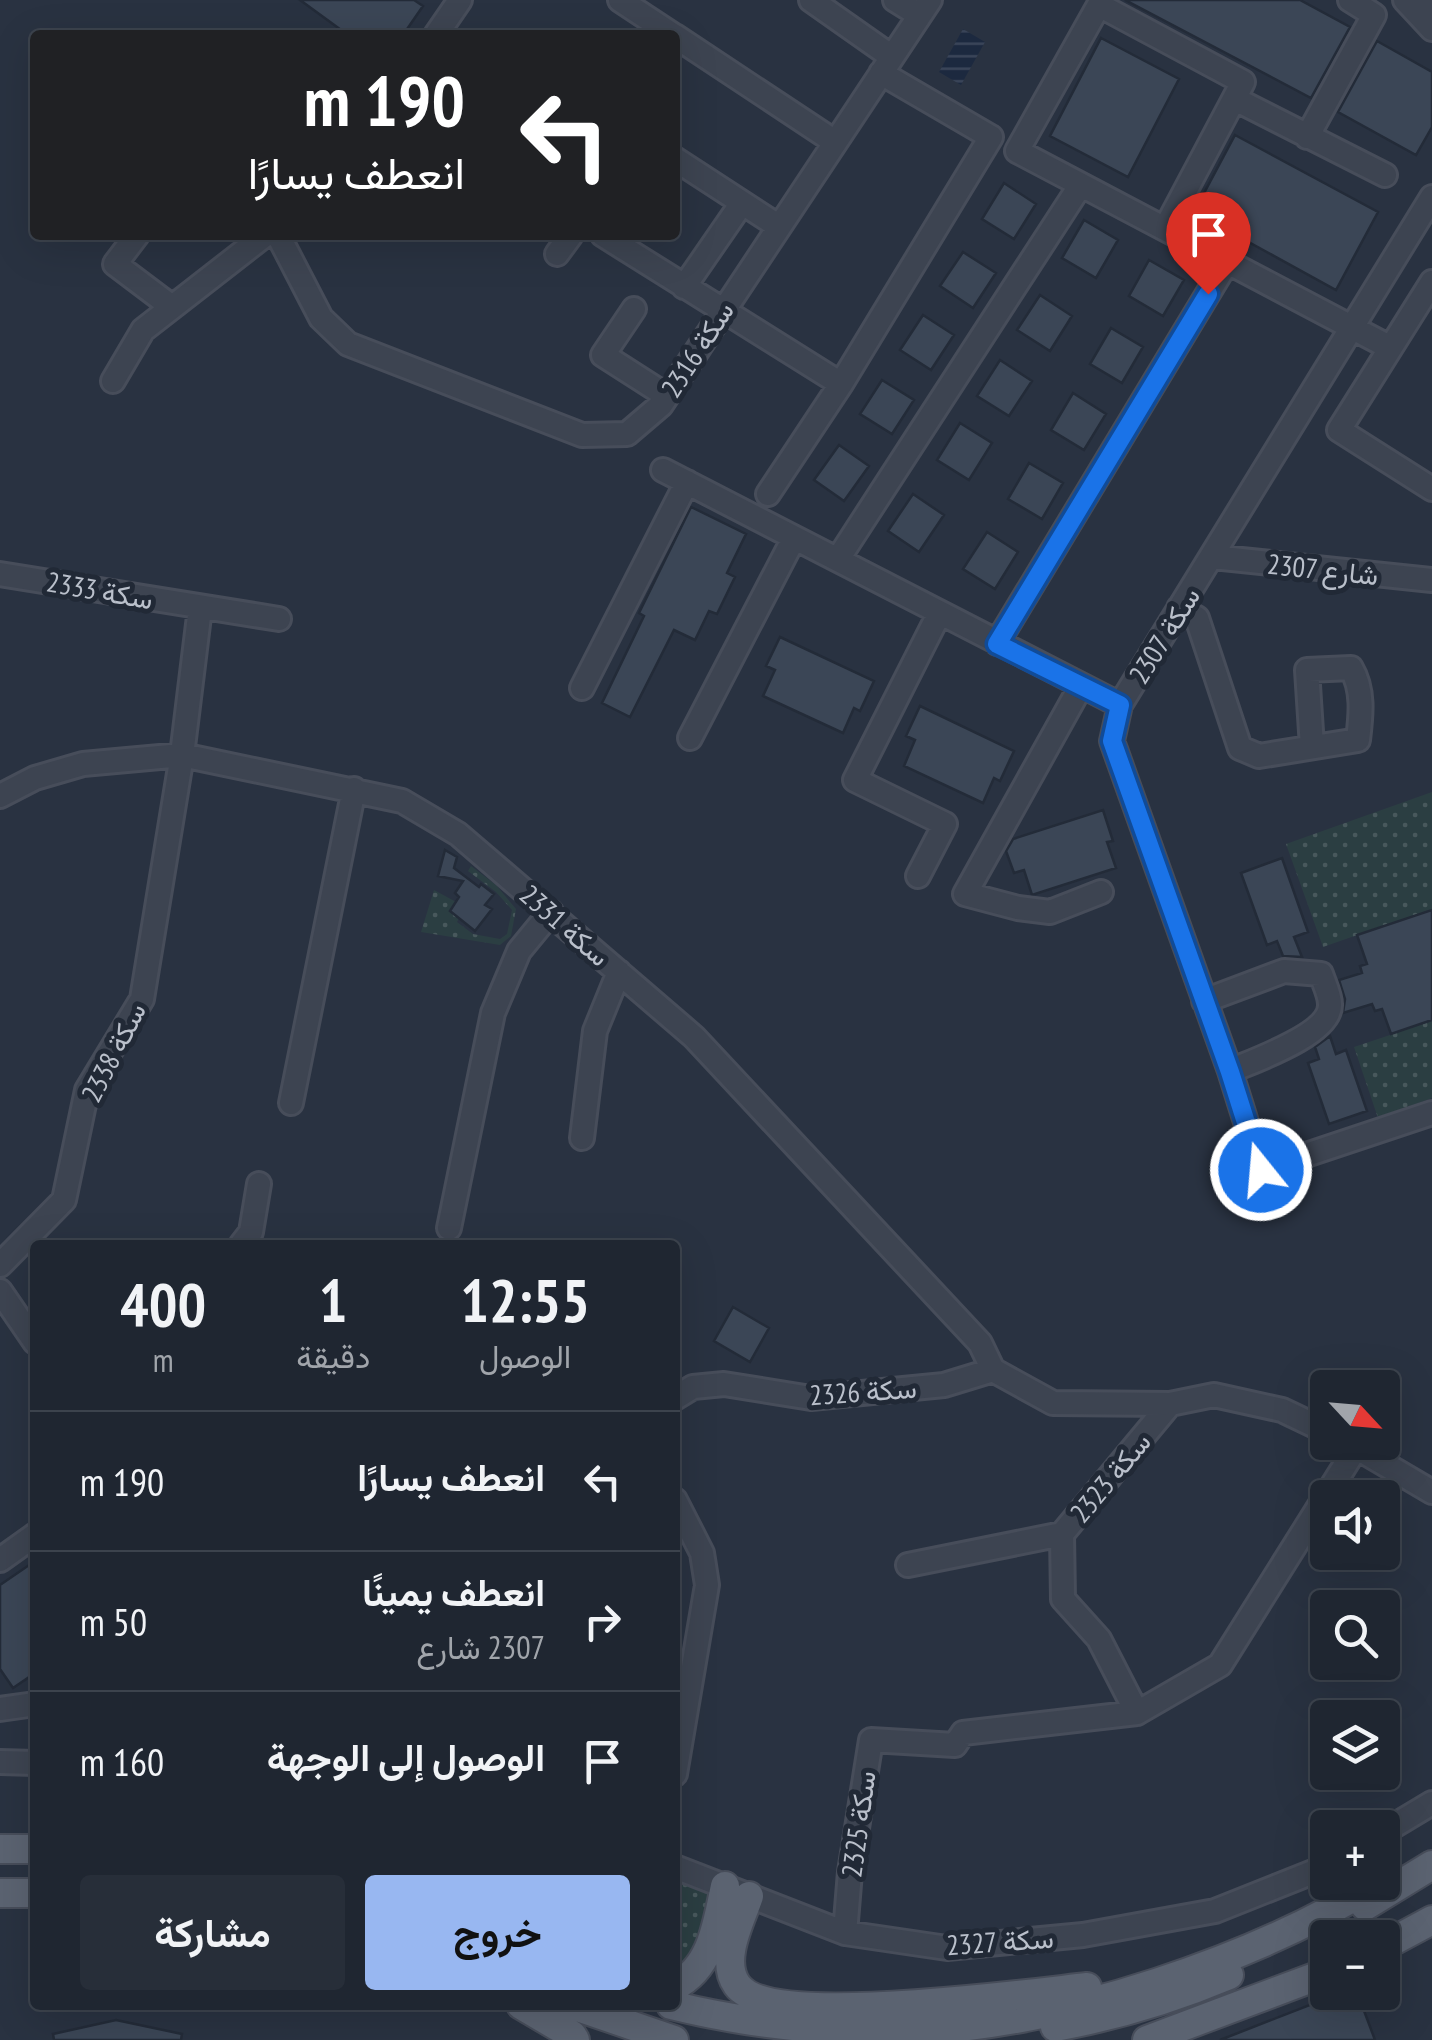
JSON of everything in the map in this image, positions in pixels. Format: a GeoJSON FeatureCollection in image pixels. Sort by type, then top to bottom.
{"type":"FeatureCollection","features":[{"type":"Feature","properties":{"kind":"main road"},"geometry":{"type":"LineString","coordinates":[[0,1849],[30,1850]]}},
{"type":"Feature","properties":{"kind":"main road"},"geometry":{"type":"LineString","coordinates":[[1400,1869],[1432,1849]]}},
{"type":"Feature","properties":{"kind":"main road"},"geometry":{"type":"LineString","coordinates":[[920,2040],[969,2038],[1100,2019],[1178,1996],[1286,1950],[1432,1865]]}},
{"type":"Feature","properties":{"kind":"main road"},"geometry":{"type":"LineString","coordinates":[[737,1891],[731,1970],[738,1987],[756,1997],[856,2007],[956,2003],[1168,1978]]}},
{"type":"Feature","properties":{"kind":"main road"},"geometry":{"type":"LineString","coordinates":[[680,1983],[690,1978],[708,1953],[737,1891]]}},
{"type":"Feature","properties":{"kind":"main road"},"geometry":{"type":"LineString","coordinates":[[0,1893],[30,1893]]}},
{"type":"Feature","properties":{"kind":"main road"},"geometry":{"type":"LineString","coordinates":[[680,2007],[754,2022],[828,2030],[951,2027],[1050,2011],[1168,1978],[1298,1926],[1345,1900]]}},
{"type":"Feature","properties":{"kind":"main road"},"geometry":{"type":"LineString","coordinates":[[1400,1937],[1432,1920]]}},
{"type":"Feature","properties":{"kind":"main road"},"geometry":{"type":"LineString","coordinates":[[1146,2040],[1310,1979]]}},
{"type":"Feature","properties":{"kind":"main road"},"geometry":{"type":"LineString","coordinates":[[530,2010],[575,2040]]}},
{"type":"Feature","properties":{"kind":"main road"},"geometry":{"type":"LineString","coordinates":[[587,2010],[674,2040]]}},
{"type":"Feature","properties":{"kind":"main road"},"geometry":{"type":"LineString","coordinates":[[828,2030],[859,2038],[894,2040]]}},
{"type":"Feature","properties":{"kind":"street"},"geometry":{"type":"LineString","coordinates":[[439,30],[460,0]]}},
{"type":"Feature","properties":{"kind":"street"},"geometry":{"type":"LineString","coordinates":[[620,0],[665,30]]}},
{"type":"Feature","properties":{"kind":"street"},"geometry":{"type":"LineString","coordinates":[[768,494],[841,384],[991,138],[886,65],[811,0]]}},
{"type":"Feature","properties":{"kind":"street"},"geometry":{"type":"LineString","coordinates":[[895,0],[924,8]]}},
{"type":"Feature","properties":{"kind":"street"},"geometry":{"type":"LineString","coordinates":[[1307,137],[1374,16],[1350,0]]}},
{"type":"Feature","properties":{"kind":"street"},"geometry":{"type":"LineString","coordinates":[[1405,0],[1432,29]]}},
{"type":"Feature","properties":{"kind":"street"},"geometry":{"type":"LineString","coordinates":[[1165,229],[1243,82],[1099,5],[1016,151],[1389,347]]}},
{"type":"Feature","properties":{"kind":"street","name":"2316 سكة"},"geometry":{"type":"LineString","coordinates":[[281,240],[320,318],[348,344],[582,436],[626,434],[661,405],[924,8]]}},
{"type":"Feature","properties":{"kind":"street"},"geometry":{"type":"LineString","coordinates":[[680,40],[835,142]]}},
{"type":"Feature","properties":{"kind":"street"},"geometry":{"type":"LineString","coordinates":[[1234,99],[1384,176]]}},
{"type":"Feature","properties":{"kind":"street"},"geometry":{"type":"LineString","coordinates":[[680,163],[778,226]]}},
{"type":"Feature","properties":{"kind":"street"},"geometry":{"type":"LineString","coordinates":[[838,559],[1080,186]]}},
{"type":"Feature","properties":{"kind":"street","name":"سكة 2307"},"geometry":{"type":"LineString","coordinates":[[1432,197],[1120,705],[1112,741],[1261,1170],[1432,1113]]}},
{"type":"Feature","properties":{"kind":"street"},"geometry":{"type":"LineString","coordinates":[[684,287],[742,203]]}},
{"type":"Feature","properties":{"kind":"street"},"geometry":{"type":"LineString","coordinates":[[133,240],[115,264],[172,307]]}},
{"type":"Feature","properties":{"kind":"street"},"geometry":{"type":"LineString","coordinates":[[113,381],[143,330],[259,240]]}},
{"type":"Feature","properties":{"kind":"street"},"geometry":{"type":"LineString","coordinates":[[557,254],[567,240]]}},
{"type":"Feature","properties":{"kind":"street"},"geometry":{"type":"LineString","coordinates":[[612,240],[841,384]]}},
{"type":"Feature","properties":{"kind":"street"},"geometry":{"type":"LineString","coordinates":[[997,644],[1227,262]]}},
{"type":"Feature","properties":{"kind":"street"},"geometry":{"type":"LineString","coordinates":[[1432,282],[1424,312],[1389,347],[1339,430],[1432,488]]}},
{"type":"Feature","properties":{"kind":"street"},"geometry":{"type":"LineString","coordinates":[[634,309],[603,354],[667,396]]}},
{"type":"Feature","properties":{"kind":"street"},"geometry":{"type":"LineString","coordinates":[[663,470],[1120,705]]}},
{"type":"Feature","properties":{"kind":"street"},"geometry":{"type":"LineString","coordinates":[[582,688],[687,482]]}},
{"type":"Feature","properties":{"kind":"street"},"geometry":{"type":"LineString","coordinates":[[690,738],[794,538]]}},
{"type":"Feature","properties":{"kind":"street","name":"2307 شارع"},"geometry":{"type":"LineString","coordinates":[[1213,558],[1432,580]]}},
{"type":"Feature","properties":{"kind":"street","name":"سكة 2333"},"geometry":{"type":"LineString","coordinates":[[0,574],[279,619]]}},
{"type":"Feature","properties":{"kind":"street"},"geometry":{"type":"LineString","coordinates":[[182,755],[200,608]]}},
{"type":"Feature","properties":{"kind":"street"},"geometry":{"type":"LineString","coordinates":[[1178,608],[1197,618],[1240,748],[1260,756],[1312,747]]}},
{"type":"Feature","properties":{"kind":"street"},"geometry":{"type":"LineString","coordinates":[[918,876],[945,824],[855,780],[940,614]]}},
{"type":"Feature","properties":{"kind":"street"},"geometry":{"type":"LineString","coordinates":[[1081,686],[965,894],[1050,912],[1102,892]]}},
{"type":"Feature","properties":{"kind":"street","name":"سكة 2331"},"geometry":{"type":"LineString","coordinates":[[0,796],[35,778],[83,764],[182,755],[402,800],[458,834],[694,1038],[976,1338],[993,1370]]}},
{"type":"Feature","properties":{"kind":"street","name":"سكة 2338"},"geometry":{"type":"LineString","coordinates":[[0,1265],[64,1200],[86,1090],[142,999],[182,755]]}},
{"type":"Feature","properties":{"kind":"street"},"geometry":{"type":"LineString","coordinates":[[292,1103],[354,789]]}},
{"type":"Feature","properties":{"kind":"street"},"geometry":{"type":"LineString","coordinates":[[448,1228],[493,1013],[519,951],[552,912]]}},
{"type":"Feature","properties":{"kind":"street"},"geometry":{"type":"LineString","coordinates":[[1204,1001],[1284,971],[1321,974],[1331,1006],[1326,1018],[1304,1038],[1230,1072]]}},
{"type":"Feature","properties":{"kind":"street"},"geometry":{"type":"LineString","coordinates":[[582,1138],[594,1031],[620,972]]}},
{"type":"Feature","properties":{"kind":"street"},"geometry":{"type":"LineString","coordinates":[[245,1240],[251,1232],[259,1184]]}},
{"type":"Feature","properties":{"kind":"street"},"geometry":{"type":"LineString","coordinates":[[0,1291],[30,1335]]}},
{"type":"Feature","properties":{"kind":"street","name":"سكة 2326"},"geometry":{"type":"LineString","coordinates":[[680,1395],[693,1387],[724,1384],[812,1398],[944,1386],[993,1370]]}},
{"type":"Feature","properties":{"kind":"street","name":"سكة 2323"},"geometry":{"type":"LineString","coordinates":[[993,1370],[1053,1402],[1170,1404],[1214,1395],[1282,1410],[1310,1423]]}},
{"type":"Feature","properties":{"kind":"street","name":"سكة 2323"},"geometry":{"type":"LineString","coordinates":[[1137,1713],[1099,1639],[1064,1599],[1062,1534],[1170,1404]]}},
{"type":"Feature","properties":{"kind":"street"},"geometry":{"type":"LineString","coordinates":[[1137,1713],[1220,1665],[1342,1460]]}},
{"type":"Feature","properties":{"kind":"street"},"geometry":{"type":"LineString","coordinates":[[1377,1460],[1432,1492]]}},
{"type":"Feature","properties":{"kind":"street"},"geometry":{"type":"LineString","coordinates":[[680,1510],[702,1553],[707,1585],[680,1744]]}},
{"type":"Feature","properties":{"kind":"street"},"geometry":{"type":"LineString","coordinates":[[908,1566],[1062,1534]]}},
{"type":"Feature","properties":{"kind":"street"},"geometry":{"type":"LineString","coordinates":[[0,1560],[30,1539]]}},
{"type":"Feature","properties":{"kind":"street"},"geometry":{"type":"LineString","coordinates":[[0,1709],[30,1705]]}},
{"type":"Feature","properties":{"kind":"street","name":"سكة 2325"},"geometry":{"type":"LineString","coordinates":[[845,1932],[850,1872],[871,1740],[955,1745],[962,1733],[1137,1713]]}},
{"type":"Feature","properties":{"kind":"street"},"geometry":{"type":"LineString","coordinates":[[0,1762],[30,1763]]}},
{"type":"Feature","properties":{"kind":"street"},"geometry":{"type":"LineString","coordinates":[[1400,1822],[1432,1803]]}},
{"type":"Feature","properties":{"kind":"street","name":"سكة 2327"},"geometry":{"type":"LineString","coordinates":[[680,1869],[845,1932],[947,1948],[1083,1935],[1215,1911],[1310,1873]]}},
{"type":"Feature","properties":{"kind":"green space"},"geometry":{"type":"Polygon","coordinates":[[[1432,792],[1432,916],[1429,910],[1323,947],[1286,844],[1432,792]]]}},
{"type":"Feature","properties":{"kind":"green space"},"geometry":{"type":"Polygon","coordinates":[[[471,866],[496,885],[516,909],[511,936],[500,945],[421,932],[434,890],[458,903],[452,910],[459,918],[457,922],[473,934],[500,939],[507,934],[512,910],[468,871],[471,866]]]}},
{"type":"Feature","properties":{"kind":"green space"},"geometry":{"type":"Polygon","coordinates":[[[1432,1021],[1432,1098],[1378,1118],[1354,1047],[1432,1021]]]}},
{"type":"Feature","properties":{"kind":"green space"},"geometry":{"type":"Polygon","coordinates":[[[680,1871],[722,1887],[717,1917],[680,1976],[680,1871]]]}},
{"type":"Feature","properties":{"kind":"water"},"geometry":{"type":"Polygon","coordinates":[[[963,29],[985,42],[961,85],[939,72],[963,29]]]}},
{"type":"Feature","properties":{"kind":"building"},"geometry":{"type":"Polygon","coordinates":[[[300,0],[414,0],[423,6],[406,30],[341,30],[300,0]]]}},
{"type":"Feature","properties":{"kind":"building"},"geometry":{"type":"Polygon","coordinates":[[[1125,0],[1300,0],[1350,27],[1311,98],[1125,0]]]}},
{"type":"Feature","properties":{"kind":"building"},"geometry":{"type":"Polygon","coordinates":[[[1101,38],[1179,79],[1128,177],[1050,136],[1101,38]]]}},
{"type":"Feature","properties":{"kind":"building"},"geometry":{"type":"Polygon","coordinates":[[[1377,41],[1432,72],[1432,127],[1416,155],[1338,112],[1377,41]]]}},
{"type":"Feature","properties":{"kind":"building"},"geometry":{"type":"Polygon","coordinates":[[[1235,135],[1378,212],[1336,290],[1194,212],[1235,135]]]}},
{"type":"Feature","properties":{"kind":"building"},"geometry":{"type":"Polygon","coordinates":[[[1004,183],[1036,204],[1014,239],[982,219],[1004,183]]]}},
{"type":"Feature","properties":{"kind":"building"},"geometry":{"type":"Polygon","coordinates":[[[1084,220],[1118,240],[1096,278],[1062,258],[1084,220]]]}},
{"type":"Feature","properties":{"kind":"building"},"geometry":{"type":"Polygon","coordinates":[[[963,252],[996,273],[973,308],[940,286],[963,252]]]}},
{"type":"Feature","properties":{"kind":"building"},"geometry":{"type":"Polygon","coordinates":[[[1149,260],[1184,280],[1163,316],[1129,296],[1149,260]]]}},
{"type":"Feature","properties":{"kind":"building"},"geometry":{"type":"Polygon","coordinates":[[[1040,295],[1072,316],[1050,351],[1017,330],[1040,295]]]}},
{"type":"Feature","properties":{"kind":"building"},"geometry":{"type":"Polygon","coordinates":[[[923,315],[954,335],[931,370],[900,350],[923,315]]]}},
{"type":"Feature","properties":{"kind":"building"},"geometry":{"type":"Polygon","coordinates":[[[1111,328],[1143,347],[1122,383],[1090,364],[1111,328]]]}},
{"type":"Feature","properties":{"kind":"building"},"geometry":{"type":"Polygon","coordinates":[[[1000,360],[1032,381],[1009,416],[977,396],[1000,360]]]}},
{"type":"Feature","properties":{"kind":"building"},"geometry":{"type":"Polygon","coordinates":[[[882,380],[914,400],[892,434],[860,414],[882,380]]]}},
{"type":"Feature","properties":{"kind":"building"},"geometry":{"type":"Polygon","coordinates":[[[1073,393],[1106,414],[1084,450],[1051,430],[1073,393]]]}},
{"type":"Feature","properties":{"kind":"building"},"geometry":{"type":"Polygon","coordinates":[[[960,423],[992,443],[969,480],[937,460],[960,423]]]}},
{"type":"Feature","properties":{"kind":"building"},"geometry":{"type":"Polygon","coordinates":[[[839,445],[869,466],[844,501],[814,480],[839,445]]]}},
{"type":"Feature","properties":{"kind":"building"},"geometry":{"type":"Polygon","coordinates":[[[1029,463],[1063,483],[1042,519],[1008,499],[1029,463]]]}},
{"type":"Feature","properties":{"kind":"building"},"geometry":{"type":"Polygon","coordinates":[[[913,494],[944,515],[919,552],[888,531],[913,494]]]}},
{"type":"Feature","properties":{"kind":"building"},"geometry":{"type":"Polygon","coordinates":[[[691,507],[746,534],[727,573],[735,577],[717,614],[709,611],[695,640],[674,630],[630,717],[602,703],[644,616],[639,613],[691,507]]]}},
{"type":"Feature","properties":{"kind":"building"},"geometry":{"type":"Polygon","coordinates":[[[987,532],[1018,552],[995,589],[963,569],[987,532]]]}},
{"type":"Feature","properties":{"kind":"building"},"geometry":{"type":"Polygon","coordinates":[[[780,637],[874,681],[860,711],[854,708],[843,733],[763,696],[775,670],[766,666],[780,637]]]}},
{"type":"Feature","properties":{"kind":"building"},"geometry":{"type":"Polygon","coordinates":[[[920,706],[1014,751],[1000,781],[994,778],[983,803],[904,766],[915,740],[906,736],[920,706]]]}},
{"type":"Feature","properties":{"kind":"building"},"geometry":{"type":"Polygon","coordinates":[[[1103,810],[1113,841],[1107,842],[1116,868],[1032,895],[1024,870],[1014,873],[1006,851],[1013,839],[1103,810]]]}},
{"type":"Feature","properties":{"kind":"building"},"geometry":{"type":"Polygon","coordinates":[[[445,850],[457,857],[454,868],[494,894],[485,905],[492,909],[475,931],[450,911],[463,881],[438,876],[445,850]]]}},
{"type":"Feature","properties":{"kind":"building"},"geometry":{"type":"Polygon","coordinates":[[[1282,858],[1308,932],[1294,937],[1302,957],[1283,956],[1277,941],[1267,945],[1241,873],[1282,858]]]}},
{"type":"Feature","properties":{"kind":"building"},"geometry":{"type":"Polygon","coordinates":[[[1432,910],[1432,1020],[1391,1034],[1382,1009],[1375,1011],[1372,1004],[1343,1013],[1345,999],[1339,980],[1362,973],[1360,966],[1367,964],[1357,935],[1432,910]]]}},
{"type":"Feature","properties":{"kind":"building"},"geometry":{"type":"Polygon","coordinates":[[[1330,1036],[1336,1054],[1346,1050],[1367,1111],[1329,1124],[1308,1063],[1319,1059],[1315,1047],[1330,1036]]]}},
{"type":"Feature","properties":{"kind":"building"},"geometry":{"type":"Polygon","coordinates":[[[733,1307],[769,1328],[750,1362],[714,1341],[733,1307]]]}},
{"type":"Feature","properties":{"kind":"building"},"geometry":{"type":"Polygon","coordinates":[[[30,1564],[30,1676],[13,1688],[0,1669],[0,1585],[30,1564]]]}},
{"type":"Feature","properties":{"kind":"building"},"geometry":{"type":"Polygon","coordinates":[[[1310,2005],[1310,2010],[1364,2010],[1375,2040],[1220,2040],[1310,2005]]]}},
{"type":"Feature","properties":{"kind":"building"},"geometry":{"type":"Polygon","coordinates":[[[116,2020],[182,2034],[181,2040],[54,2040],[53,2034],[116,2020]]]}},
{"type":"Feature","properties":{"kind":"route"},"geometry":{"type":"LineString","coordinates":[[1208,294],[997,644],[1120,705],[1112,741],[1261,1170]]}}]}
